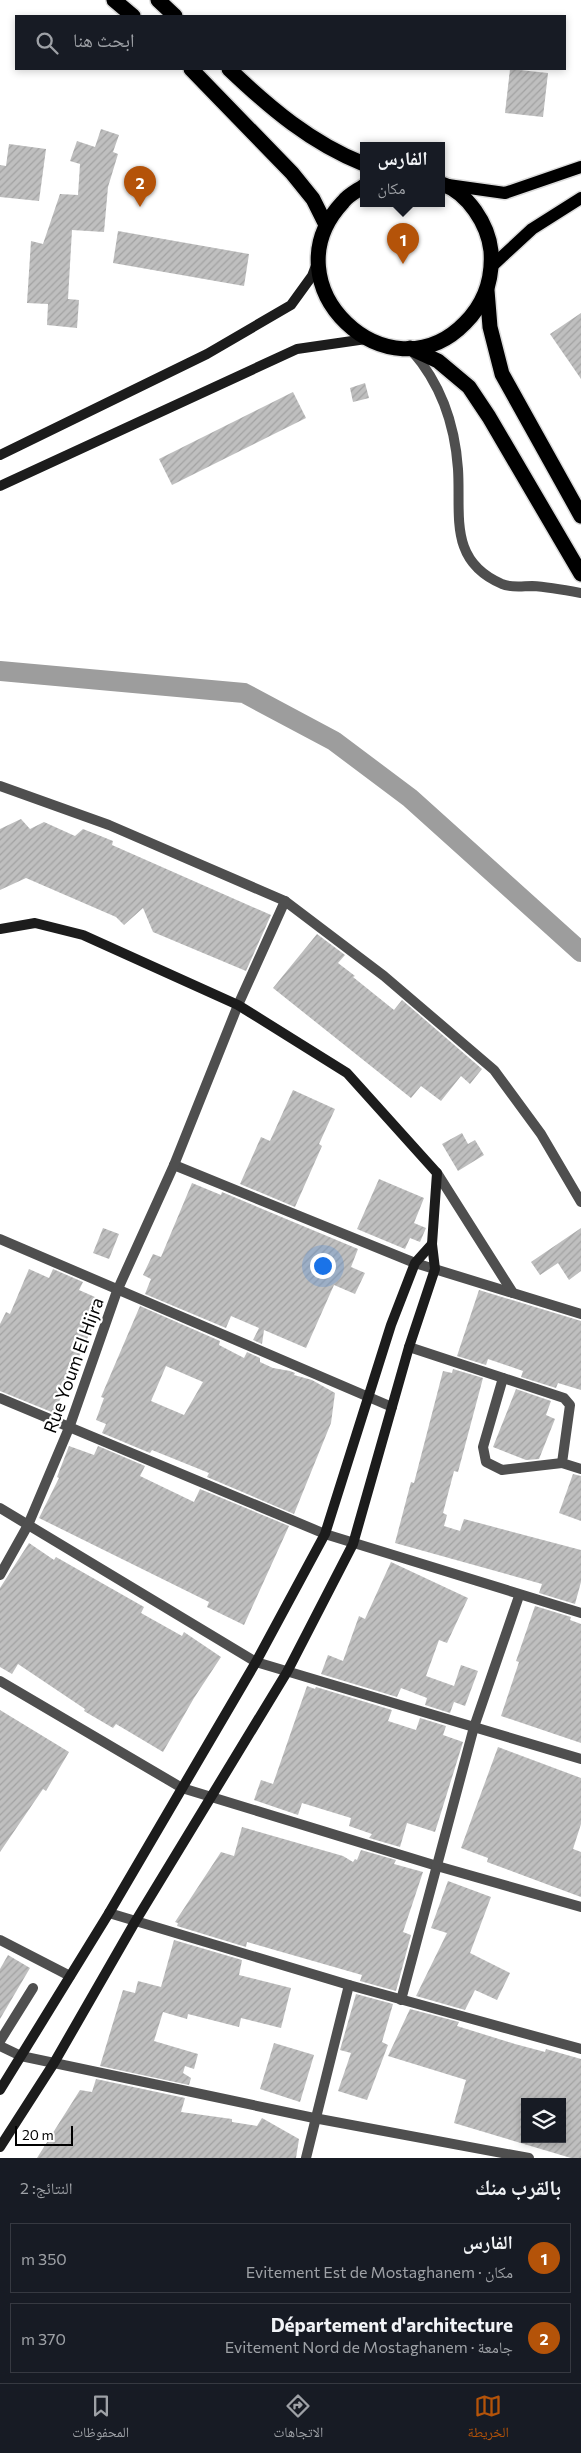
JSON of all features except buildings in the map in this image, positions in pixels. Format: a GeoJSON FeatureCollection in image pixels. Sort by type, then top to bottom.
{"type":"FeatureCollection","features":[{"type":"Feature","properties":{"kind":"highway"},"geometry":{"type":"LineString","coordinates":[[114,0],[132,15]]}},
{"type":"Feature","properties":{"kind":"highway"},"geometry":{"type":"LineString","coordinates":[[158,0],[174,15]]}},
{"type":"Feature","properties":{"kind":"highway"},"geometry":{"type":"LineString","coordinates":[[192,70],[292,173],[313,198],[326,225]]}},
{"type":"Feature","properties":{"kind":"highway"},"geometry":{"type":"LineString","coordinates":[[230,70],[253,92],[307,135],[339,154],[360,162]]}},
{"type":"Feature","properties":{"kind":"highway"},"geometry":{"type":"LineString","coordinates":[[360,189],[343,201],[326,225],[320,242],[318,259],[321,284],[331,306],[346,325],[366,339],[387,346],[410,348],[435,343],[458,331],[475,313],[487,290],[492,266],[490,242],[480,219],[465,199],[445,185]]}},
{"type":"Feature","properties":{"kind":"highway"},"geometry":{"type":"LineString","coordinates":[[487,290],[490,328],[502,374],[581,516]]}},
{"type":"Feature","properties":{"kind":"highway"},"geometry":{"type":"LineString","coordinates":[[410,348],[438,361],[469,387],[489,417],[581,574]]}},
{"type":"Feature","properties":{"kind":"main road"},"geometry":{"type":"LineString","coordinates":[[445,184],[505,193],[581,167]]}},
{"type":"Feature","properties":{"kind":"main road"},"geometry":{"type":"LineString","coordinates":[[492,266],[532,229],[581,198]]}},
{"type":"Feature","properties":{"kind":"street"},"geometry":{"type":"LineString","coordinates":[[0,455],[207,354],[291,305],[312,276],[318,259]]}},
{"type":"Feature","properties":{"kind":"street"},"geometry":{"type":"LineString","coordinates":[[0,486],[298,349],[366,339]]}},
{"type":"Feature","properties":{"kind":"street"},"geometry":{"type":"LineString","coordinates":[[410,348],[434,380],[449,417],[458,469],[459,533],[476,568],[503,585],[548,587],[581,593]]}},
{"type":"Feature","properties":{"kind":"street"},"geometry":{"type":"LineString","coordinates":[[0,786],[109,826],[285,901],[384,976],[494,1070],[541,1134],[581,1202]]}},
{"type":"Feature","properties":{"kind":"street","name":"Rue Youm El Hijra"},"geometry":{"type":"LineString","coordinates":[[0,1575],[28,1525],[69,1428],[117,1291],[174,1165],[238,1005],[285,901]]}},
{"type":"Feature","properties":{"kind":"street"},"geometry":{"type":"LineString","coordinates":[[0,929],[35,923],[83,935],[238,1005],[347,1073],[438,1173],[513,1293]]}},
{"type":"Feature","properties":{"kind":"street"},"geometry":{"type":"LineString","coordinates":[[174,1165],[415,1263],[581,1314]]}},
{"type":"Feature","properties":{"kind":"street"},"geometry":{"type":"LineString","coordinates":[[0,2147],[54,2063],[136,1922],[287,1672],[353,1544],[409,1347],[435,1269],[432,1244],[438,1173]]}},
{"type":"Feature","properties":{"kind":"street"},"geometry":{"type":"LineString","coordinates":[[0,1239],[117,1291],[392,1407]]}},
{"type":"Feature","properties":{"kind":"street"},"geometry":{"type":"LineString","coordinates":[[0,2090],[109,1913],[256,1662],[325,1534],[367,1398],[415,1263],[432,1244]]}},
{"type":"Feature","properties":{"kind":"street"},"geometry":{"type":"LineString","coordinates":[[409,1347],[564,1398],[570,1405],[562,1463]]}},
{"type":"Feature","properties":{"kind":"street"},"geometry":{"type":"LineString","coordinates":[[503,1378],[484,1447],[486,1462],[502,1470],[562,1463],[581,1469]]}},
{"type":"Feature","properties":{"kind":"street"},"geometry":{"type":"LineString","coordinates":[[0,1398],[325,1534],[519,1596],[581,1613]]}},
{"type":"Feature","properties":{"kind":"street"},"geometry":{"type":"LineString","coordinates":[[0,1508],[256,1662],[581,1759]]}},
{"type":"Feature","properties":{"kind":"street"},"geometry":{"type":"LineString","coordinates":[[401,2000],[474,1727],[519,1596]]}},
{"type":"Feature","properties":{"kind":"street"},"geometry":{"type":"LineString","coordinates":[[0,1681],[182,1788],[437,1866],[581,1907]]}},
{"type":"Feature","properties":{"kind":"street"},"geometry":{"type":"LineString","coordinates":[[109,1913],[349,1986],[581,2049]]}},
{"type":"Feature","properties":{"kind":"street"},"geometry":{"type":"LineString","coordinates":[[0,1940],[70,1976]]}},
{"type":"Feature","properties":{"kind":"street"},"geometry":{"type":"LineString","coordinates":[[306,2158],[314,2118],[349,1986]]}},
{"type":"Feature","properties":{"kind":"street"},"geometry":{"type":"LineString","coordinates":[[0,2041],[33,1988]]}},
{"type":"Feature","properties":{"kind":"street"},"geometry":{"type":"LineString","coordinates":[[0,2046],[21,2056],[54,2063],[314,2118],[529,2158]]}},
{"type":"Feature","properties":{"kind":"waterway"},"geometry":{"type":"LineString","coordinates":[[0,671],[244,693],[334,741],[410,798],[581,952]]}},
{"type":"Feature","properties":{"kind":"place","name":"Département d'architecture"},"geometry":{"type":"Point","coordinates":[140,207]}},
{"type":"Feature","properties":{"kind":"place","name":"الفارس"},"geometry":{"type":"Point","coordinates":[403,264]}}]}
